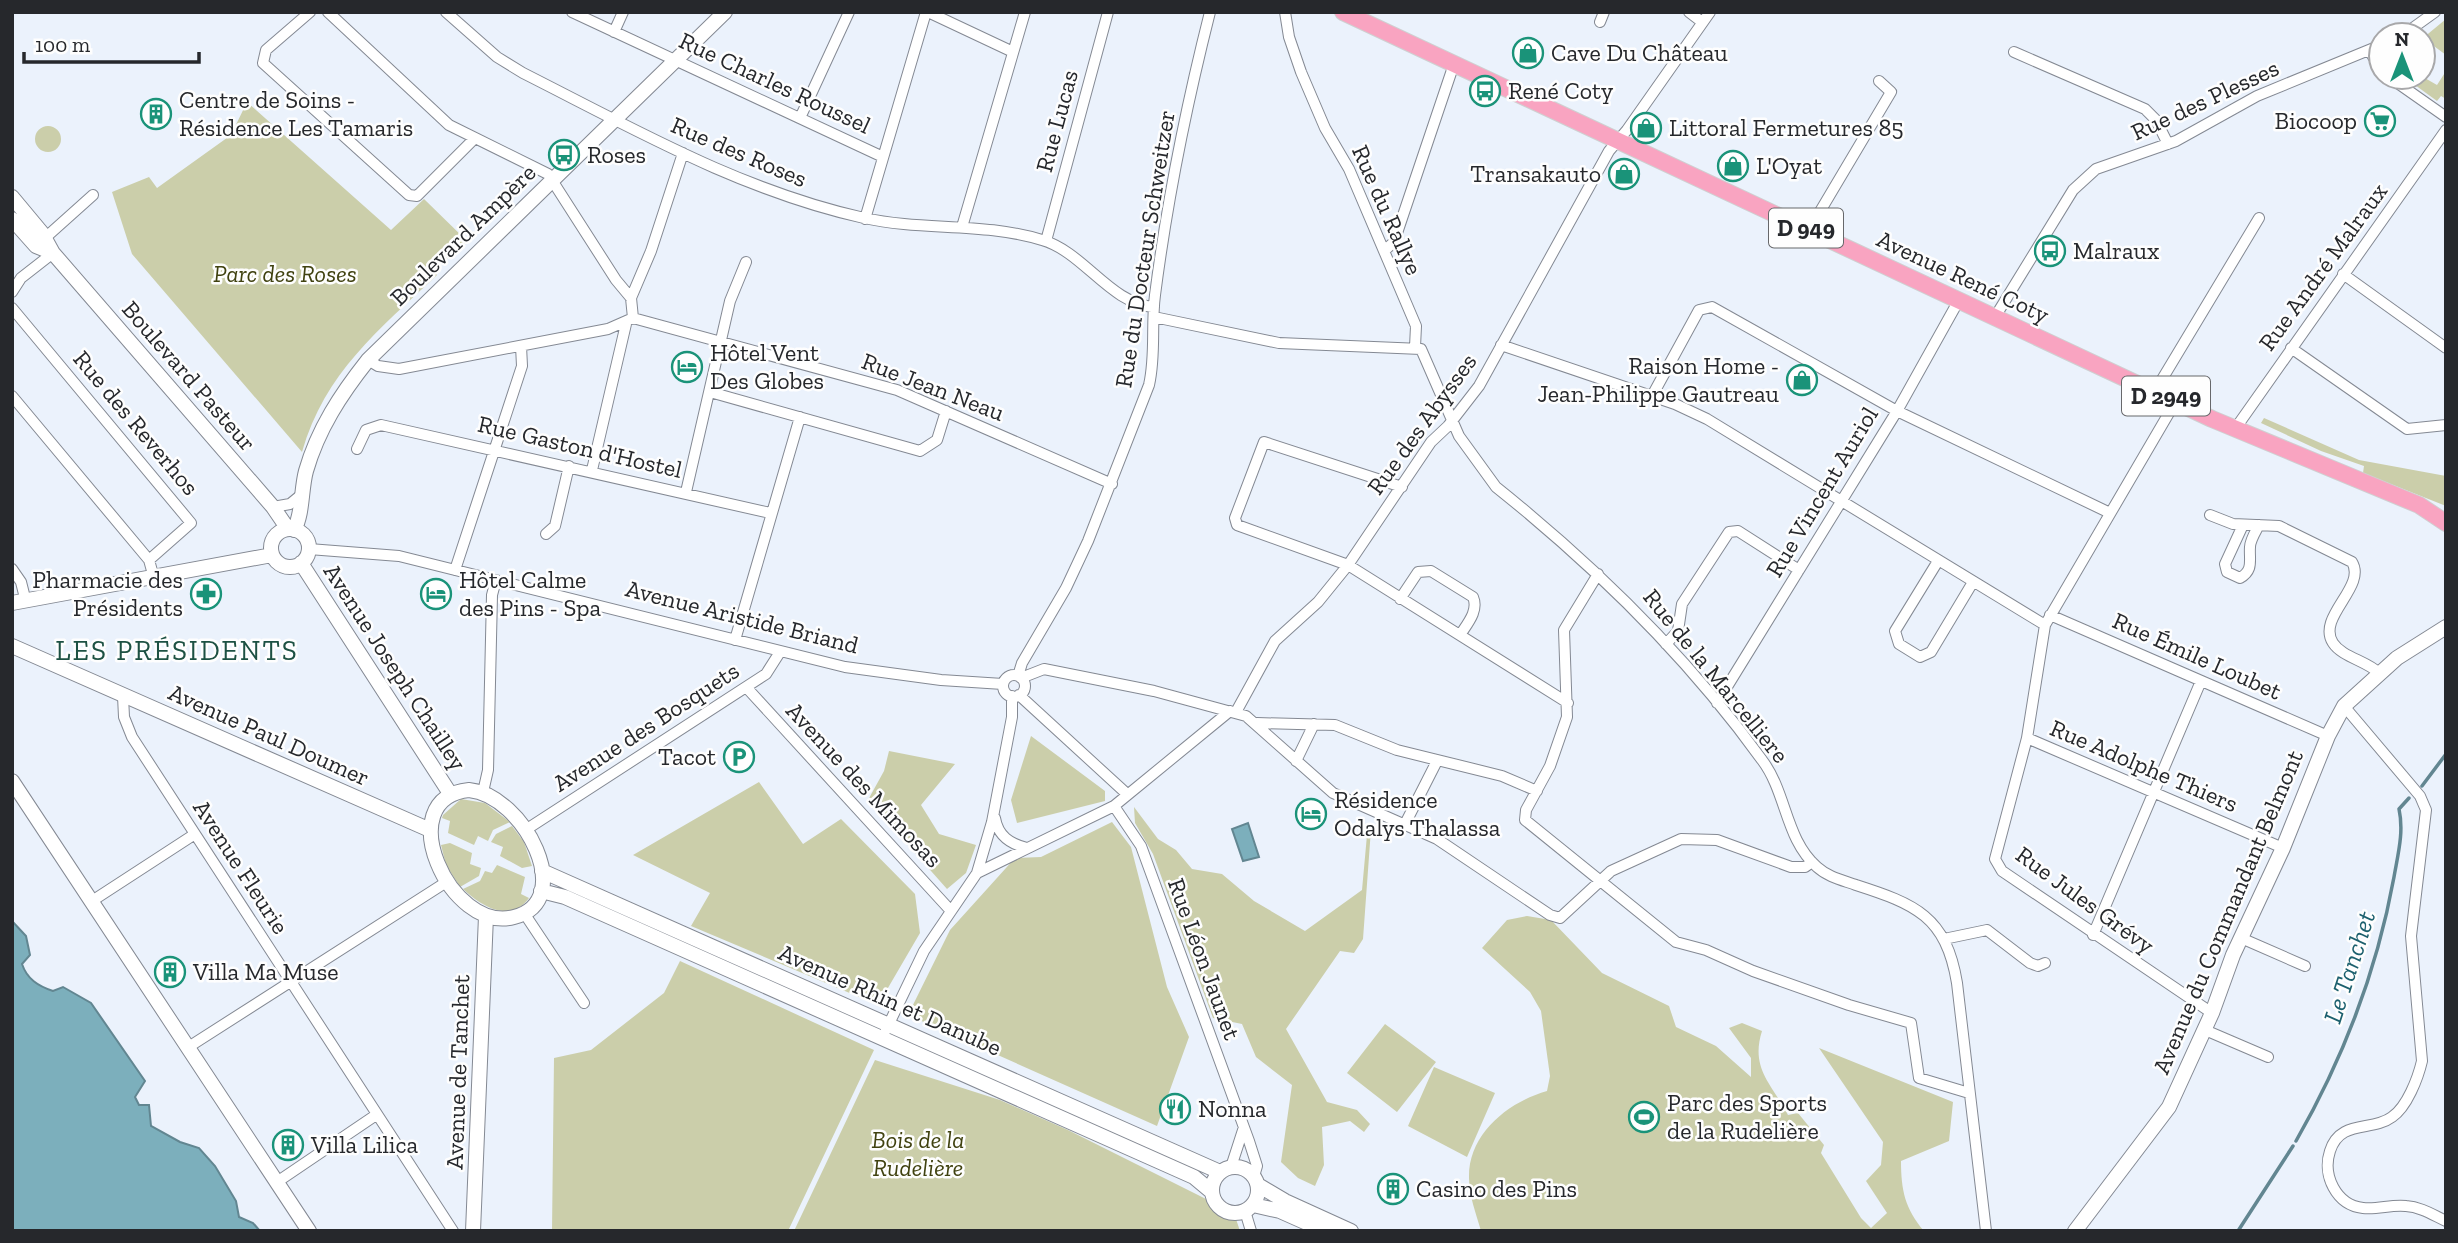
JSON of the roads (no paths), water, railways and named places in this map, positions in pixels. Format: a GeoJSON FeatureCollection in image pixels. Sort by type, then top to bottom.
{"type":"FeatureCollection","features":[{"type":"Feature","properties":{"kind":"main road","name":"Avenue René Coty"},"geometry":{"type":"LineString","coordinates":[[1343,12],[2235,429],[2418,505]]}},
{"type":"Feature","properties":{"kind":"main road","name":"D 2949"},"geometry":{"type":"LineString","coordinates":[[2418,505],[2446,511]]}},
{"type":"Feature","properties":{"kind":"main road","name":"D 2949"},"geometry":{"type":"LineString","coordinates":[[2418,505],[2446,523]]}},
{"type":"Feature","properties":{"kind":"street"},"geometry":{"type":"LineString","coordinates":[[310,12],[266,50],[263,62],[410,195],[417,196],[475,138]]}},
{"type":"Feature","properties":{"kind":"street"},"geometry":{"type":"LineString","coordinates":[[328,12],[449,125],[544,171],[553,179],[615,279],[631,298]]}},
{"type":"Feature","properties":{"kind":"street","name":"Rue Charles Roussel"},"geometry":{"type":"LineString","coordinates":[[572,12],[883,157]]}},
{"type":"Feature","properties":{"kind":"street"},"geometry":{"type":"LineString","coordinates":[[614,32],[623,12]]}},
{"type":"Feature","properties":{"kind":"street","name":"Boulevard Ampère"},"geometry":{"type":"LineString","coordinates":[[291,529],[318,438],[343,394],[368,360],[725,12]]}},
{"type":"Feature","properties":{"kind":"street"},"geometry":{"type":"LineString","coordinates":[[800,118],[849,12]]}},
{"type":"Feature","properties":{"kind":"street"},"geometry":{"type":"LineString","coordinates":[[865,219],[927,12],[1013,52]]}},
{"type":"Feature","properties":{"kind":"street"},"geometry":{"type":"LineString","coordinates":[[962,227],[1025,12]]}},
{"type":"Feature","properties":{"kind":"street","name":"Rue Lucas"},"geometry":{"type":"LineString","coordinates":[[1046,241],[1108,12]]}},
{"type":"Feature","properties":{"kind":"street","name":"Rue du Docteur Schweitzer"},"geometry":{"type":"LineString","coordinates":[[1019,677],[1021,663],[1066,588],[1112,484],[1149,385],[1153,367],[1154,312],[1175,173],[1210,12]]}},
{"type":"Feature","properties":{"kind":"street","name":"Rue du Rallye"},"geometry":{"type":"LineString","coordinates":[[1286,12],[1289,37],[1301,72],[1325,128],[1349,169],[1416,326],[1415,348],[1424,353],[1452,421]]}},
{"type":"Feature","properties":{"kind":"street"},"geometry":{"type":"LineString","coordinates":[[1689,12],[1702,22]]}},
{"type":"Feature","properties":{"kind":"street","name":"Rue des Abysses"},"geometry":{"type":"LineString","coordinates":[[977,873],[1114,806],[1233,712],[1275,641],[1318,602],[1348,565],[1432,442],[1452,421],[1492,366],[1501,345],[1616,140],[1627,131],[1710,12]]}},
{"type":"Feature","properties":{"kind":"street","name":"Rue des Roses"},"geometry":{"type":"LineString","coordinates":[[450,13],[497,57],[614,120],[769,192],[865,219],[1013,232],[1046,241],[1065,250],[1134,303],[1154,312],[1279,343],[1415,348]]}},
{"type":"Feature","properties":{"kind":"street","name":"Rue des Plesses"},"geometry":{"type":"LineString","coordinates":[[1995,317],[2084,178],[2096,169],[2168,144],[2257,96],[2367,51]]}},
{"type":"Feature","properties":{"kind":"street"},"geometry":{"type":"LineString","coordinates":[[2014,52],[2145,109],[2156,120],[2168,144]]}},
{"type":"Feature","properties":{"kind":"street"},"geometry":{"type":"LineString","coordinates":[[1384,251],[1394,242],[1454,64]]}},
{"type":"Feature","properties":{"kind":"street"},"geometry":{"type":"LineString","coordinates":[[1810,230],[1891,92],[1879,81]]}},
{"type":"Feature","properties":{"kind":"street"},"geometry":{"type":"LineString","coordinates":[[2409,91],[2446,117]]}},
{"type":"Feature","properties":{"kind":"street","name":"Rue André Malraux"},"geometry":{"type":"LineString","coordinates":[[2235,429],[2446,130]]}},
{"type":"Feature","properties":{"kind":"street"},"geometry":{"type":"LineString","coordinates":[[592,470],[629,321],[631,298],[651,251],[683,153]]}},
{"type":"Feature","properties":{"kind":"street"},"geometry":{"type":"LineString","coordinates":[[45,238],[93,195]]}},
{"type":"Feature","properties":{"kind":"street","name":"Boulevard Pasteur"},"geometry":{"type":"LineString","coordinates":[[12,197],[45,238],[53,253],[291,529]]}},
{"type":"Feature","properties":{"kind":"street"},"geometry":{"type":"LineString","coordinates":[[2155,391],[2259,218]]}},
{"type":"Feature","properties":{"kind":"street","name":"Boulevard Pasteur"},"geometry":{"type":"LineString","coordinates":[[12,219],[36,246],[53,253]]}},
{"type":"Feature","properties":{"kind":"street"},"geometry":{"type":"LineString","coordinates":[[12,292],[21,278],[53,253]]}},
{"type":"Feature","properties":{"kind":"street"},"geometry":{"type":"LineString","coordinates":[[686,492],[730,301],[746,262]]}},
{"type":"Feature","properties":{"kind":"street"},"geometry":{"type":"LineString","coordinates":[[2343,274],[2446,348]]}},
{"type":"Feature","properties":{"kind":"street","name":"Rue Vincent Auriol"},"geometry":{"type":"LineString","coordinates":[[1717,703],[1897,411],[1959,300]]}},
{"type":"Feature","properties":{"kind":"street"},"geometry":{"type":"LineString","coordinates":[[1652,396],[1699,310],[1706,306],[1717,309],[1897,411],[2110,513]]}},
{"type":"Feature","properties":{"kind":"street","name":"Rue des Reverhos"},"geometry":{"type":"LineString","coordinates":[[12,308],[191,523],[149,560]]}},
{"type":"Feature","properties":{"kind":"street","name":"Rue Jean Neau"},"geometry":{"type":"LineString","coordinates":[[368,360],[378,366],[399,369],[521,346],[629,321],[897,390],[1112,484]]}},
{"type":"Feature","properties":{"kind":"street","name":"Rue Émile Loubet"},"geometry":{"type":"LineString","coordinates":[[1501,345],[1652,396],[1707,419],[1973,582],[2047,620],[2201,681],[2328,736]]}},
{"type":"Feature","properties":{"kind":"street"},"geometry":{"type":"LineString","coordinates":[[455,570],[522,366],[521,346]]}},
{"type":"Feature","properties":{"kind":"street"},"geometry":{"type":"LineString","coordinates":[[2291,348],[2407,429],[2446,425]]}},
{"type":"Feature","properties":{"kind":"street"},"geometry":{"type":"LineString","coordinates":[[710,392],[920,451],[937,440],[946,411]]}},
{"type":"Feature","properties":{"kind":"street"},"geometry":{"type":"LineString","coordinates":[[12,396],[149,560],[154,578]]}},
{"type":"Feature","properties":{"kind":"street"},"geometry":{"type":"LineString","coordinates":[[2047,620],[2176,401]]}},
{"type":"Feature","properties":{"kind":"street"},"geometry":{"type":"LineString","coordinates":[[735,640],[800,416]]}},
{"type":"Feature","properties":{"kind":"street","name":"Rue de la Marcelliere"},"geometry":{"type":"LineString","coordinates":[[1452,421],[1465,445],[1496,487],[1598,574],[1666,644],[1717,703],[1765,764],[1794,836],[1812,862],[1839,879],[1912,905],[1936,926],[1944,939],[1957,983],[1986,1231]]}},
{"type":"Feature","properties":{"kind":"street","name":"Rue Gaston d'Hostel"},"geometry":{"type":"LineString","coordinates":[[358,449],[366,430],[381,425],[592,470],[770,513]]}},
{"type":"Feature","properties":{"kind":"street"},"geometry":{"type":"LineString","coordinates":[[1402,487],[1269,442],[1260,445],[1235,518],[1237,525],[1348,565],[1568,704]]}},
{"type":"Feature","properties":{"kind":"street"},"geometry":{"type":"LineString","coordinates":[[546,534],[555,526],[569,466]]}},
{"type":"Feature","properties":{"kind":"street"},"geometry":{"type":"LineString","coordinates":[[273,507],[290,504],[301,495]]}},
{"type":"Feature","properties":{"kind":"street"},"geometry":{"type":"LineString","coordinates":[[2210,514],[2233,524],[2279,526],[2352,562],[2355,574],[2331,626],[2331,641],[2336,648],[2368,663],[2379,673]]}},
{"type":"Feature","properties":{"kind":"street"},"geometry":{"type":"LineString","coordinates":[[2243,525],[2225,564],[2227,572],[2239,578],[2246,574],[2252,561],[2249,545],[2259,525]]}},
{"type":"Feature","properties":{"kind":"street"},"geometry":{"type":"LineString","coordinates":[[291,529],[303,535],[309,549],[301,563],[285,567],[272,555],[272,540],[278,533],[291,529]]}},
{"type":"Feature","properties":{"kind":"street"},"geometry":{"type":"LineString","coordinates":[[1666,644],[1678,631],[1682,604],[1729,532],[1738,531],[1799,570]]}},
{"type":"Feature","properties":{"kind":"street","name":"Avenue Aristide Briand"},"geometry":{"type":"LineString","coordinates":[[309,549],[398,556],[780,652],[892,674],[1003,684]]}},
{"type":"Feature","properties":{"kind":"street"},"geometry":{"type":"LineString","coordinates":[[12,569],[21,582],[17,603],[272,555]]}},
{"type":"Feature","properties":{"kind":"street"},"geometry":{"type":"LineString","coordinates":[[1938,561],[1895,631],[1899,644],[1920,657],[1931,652],[1973,582]]}},
{"type":"Feature","properties":{"kind":"street","name":"Avenue Joseph Chailley"},"geometry":{"type":"LineString","coordinates":[[301,563],[451,795]]}},
{"type":"Feature","properties":{"kind":"street"},"geometry":{"type":"LineString","coordinates":[[1400,599],[1418,572],[1431,571],[1472,597],[1475,603],[1475,609],[1460,635]]}},
{"type":"Feature","properties":{"kind":"street"},"geometry":{"type":"LineString","coordinates":[[1598,574],[1564,629],[1563,650],[1568,704],[1559,747],[1526,810],[1525,820],[1676,942],[1706,950],[1753,971],[1849,1005],[1911,1023],[1919,1078],[1969,1093]]}},
{"type":"Feature","properties":{"kind":"street"},"geometry":{"type":"LineString","coordinates":[[483,792],[488,770],[492,595],[496,580]]}},
{"type":"Feature","properties":{"kind":"street","name":"Rue Jules Grévy"},"geometry":{"type":"LineString","coordinates":[[2047,620],[2027,738],[1995,859],[2002,871],[2212,1013]]}},
{"type":"Feature","properties":{"kind":"street","name":"Avenue du Commandant Belmont"},"geometry":{"type":"LineString","coordinates":[[2075,1231],[2169,1107],[2283,848],[2328,736],[2344,706],[2379,673],[2412,648],[2444,630]]}},
{"type":"Feature","properties":{"kind":"street","name":"Avenue Paul Doumer"},"geometry":{"type":"LineString","coordinates":[[12,646],[430,830]]}},
{"type":"Feature","properties":{"kind":"street","name":"Avenue des Bosquets"},"geometry":{"type":"LineString","coordinates":[[527,829],[766,674],[780,652]]}},
{"type":"Feature","properties":{"kind":"street"},"geometry":{"type":"LineString","coordinates":[[1127,794],[1016,696],[1004,691],[1003,684],[1008,676],[1019,677],[1044,669],[1233,712],[1257,723],[1333,793],[1437,839],[1550,915],[1560,918],[1600,878],[1667,844],[1694,837],[1717,840],[1791,867],[1805,867],[1812,862]]}},
{"type":"Feature","properties":{"kind":"street"},"geometry":{"type":"LineString","coordinates":[[886,1030],[925,951],[977,873],[994,812],[1016,696],[1025,687],[1019,677]]}},
{"type":"Feature","properties":{"kind":"street"},"geometry":{"type":"LineString","coordinates":[[2093,935],[2201,681]]}},
{"type":"Feature","properties":{"kind":"street","name":"Avenue des Mimosas"},"geometry":{"type":"LineString","coordinates":[[746,687],[951,911]]}},
{"type":"Feature","properties":{"kind":"street","name":"Avenue Fleurie"},"geometry":{"type":"LineString","coordinates":[[123,696],[124,717],[132,737],[453,1231]]}},
{"type":"Feature","properties":{"kind":"street"},"geometry":{"type":"LineString","coordinates":[[2344,706],[2420,796],[2426,810],[2411,945],[2422,1061],[2420,1072],[2397,1112],[2391,1118],[2360,1125],[2339,1137],[2332,1145],[2327,1169],[2336,1192],[2351,1204],[2363,1208],[2407,1206],[2446,1221]]}},
{"type":"Feature","properties":{"kind":"street"},"geometry":{"type":"LineString","coordinates":[[1257,723],[1342,727],[1374,742],[1493,774],[1537,791]]}},
{"type":"Feature","properties":{"kind":"street"},"geometry":{"type":"LineString","coordinates":[[1296,761],[1314,724]]}},
{"type":"Feature","properties":{"kind":"street","name":"Rue Adolphe Thiers"},"geometry":{"type":"LineString","coordinates":[[2027,738],[2283,848]]}},
{"type":"Feature","properties":{"kind":"street"},"geometry":{"type":"LineString","coordinates":[[1405,824],[1437,761]]}},
{"type":"Feature","properties":{"kind":"street"},"geometry":{"type":"LineString","coordinates":[[12,780],[309,1231]]}},
{"type":"Feature","properties":{"kind":"street"},"geometry":{"type":"LineString","coordinates":[[469,790],[483,792],[509,808],[527,829],[540,857],[541,891],[532,907],[524,913],[500,919],[486,916],[458,897],[432,844],[430,830],[434,812],[451,795],[469,790]]}},
{"type":"Feature","properties":{"kind":"street","name":"Rue Léon Jaunet"},"geometry":{"type":"LineString","coordinates":[[1114,806],[1140,846],[1257,1166],[1256,1181]]}},
{"type":"Feature","properties":{"kind":"street"},"geometry":{"type":"LineString","coordinates":[[994,812],[997,828],[1005,839],[1027,848]]}},
{"type":"Feature","properties":{"kind":"street"},"geometry":{"type":"LineString","coordinates":[[92,901],[195,834]]}},
{"type":"Feature","properties":{"kind":"street","name":"Avenue Rhin et Danube"},"geometry":{"type":"LineString","coordinates":[[542,872],[886,1030],[1194,1177],[1212,1192]]}},
{"type":"Feature","properties":{"kind":"street"},"geometry":{"type":"LineString","coordinates":[[187,1048],[448,881]]}},
{"type":"Feature","properties":{"kind":"street","name":"Avenue Rhin et Danube"},"geometry":{"type":"LineString","coordinates":[[541,891],[565,897],[1225,1169]]}},
{"type":"Feature","properties":{"kind":"street"},"geometry":{"type":"LineString","coordinates":[[524,913],[584,1003]]}},
{"type":"Feature","properties":{"kind":"street","name":"Avenue de Tanchet"},"geometry":{"type":"LineString","coordinates":[[473,1231],[486,916]]}},
{"type":"Feature","properties":{"kind":"street"},"geometry":{"type":"LineString","coordinates":[[1944,939],[1987,930],[2030,963],[2038,966],[2045,963]]}},
{"type":"Feature","properties":{"kind":"street"},"geometry":{"type":"LineString","coordinates":[[2241,939],[2305,966]]}},
{"type":"Feature","properties":{"kind":"street"},"geometry":{"type":"LineString","coordinates":[[2205,1030],[2268,1057]]}},
{"type":"Feature","properties":{"kind":"street"},"geometry":{"type":"LineString","coordinates":[[277,1182],[376,1115]]}},
{"type":"Feature","properties":{"kind":"street"},"geometry":{"type":"LineString","coordinates":[[1244,1130],[1212,1192],[1216,1203],[1225,1211],[1249,1208],[1280,1211],[1325,1231]]}},
{"type":"Feature","properties":{"kind":"street"},"geometry":{"type":"LineString","coordinates":[[1225,1169],[1241,1167],[1284,1201],[1351,1231]]}},
{"type":"Feature","properties":{"kind":"street"},"geometry":{"type":"LineString","coordinates":[[1251,1231],[1249,1208],[1256,1181]]}},
{"type":"Feature","properties":{"kind":"water"},"geometry":{"type":"Polygon","coordinates":[[[1248,823],[1259,857],[1243,861],[1232,829],[1248,823]]]}},
{"type":"Feature","properties":{"kind":"water"},"geometry":{"type":"Polygon","coordinates":[[[12,921],[26,936],[30,955],[22,964],[27,974],[43,987],[53,991],[63,987],[91,1003],[145,1081],[135,1097],[139,1105],[149,1105],[151,1126],[180,1142],[199,1148],[215,1166],[236,1201],[239,1217],[253,1223],[260,1231],[12,1231],[12,921]]]}},
{"type":"Feature","properties":{"kind":"waterway","name":"Le Tanchet"},"geometry":{"type":"LineString","coordinates":[[2422,786],[2446,754]]}},
{"type":"Feature","properties":{"kind":"waterway","name":"Le Tanchet"},"geometry":{"type":"LineString","coordinates":[[2296,1141],[2329,1078],[2368,980],[2387,912],[2397,860],[2401,835],[2399,809],[2409,798]]}},
{"type":"Feature","properties":{"kind":"waterway","name":"Le Tanchet"},"geometry":{"type":"LineString","coordinates":[[2238,1231],[2293,1146]]}},
{"type":"Feature","properties":{"kind":"place","name":"Cave Du Château"},"geometry":{"type":"Point","coordinates":[1528,53]}},
{"type":"Feature","properties":{"kind":"place","name":"René Coty"},"geometry":{"type":"Point","coordinates":[1485,91]}},
{"type":"Feature","properties":{"kind":"place","name":"Centre de Soins - Résidence Les Tamaris"},"geometry":{"type":"Point","coordinates":[156,114]}},
{"type":"Feature","properties":{"kind":"place","name":"Biocoop"},"geometry":{"type":"Point","coordinates":[2380,121]}},
{"type":"Feature","properties":{"kind":"place","name":"Littoral Fermetures 85"},"geometry":{"type":"Point","coordinates":[1646,128]}},
{"type":"Feature","properties":{"kind":"place","name":"Roses"},"geometry":{"type":"Point","coordinates":[564,155]}},
{"type":"Feature","properties":{"kind":"place","name":"L'Oyat"},"geometry":{"type":"Point","coordinates":[1733,166]}},
{"type":"Feature","properties":{"kind":"place","name":"Transakauto"},"geometry":{"type":"Point","coordinates":[1624,174]}},
{"type":"Feature","properties":{"kind":"place","name":"Malraux"},"geometry":{"type":"Point","coordinates":[2050,251]}},
{"type":"Feature","properties":{"kind":"place","name":"Hôtel Vent Des Globes"},"geometry":{"type":"Point","coordinates":[687,367]}},
{"type":"Feature","properties":{"kind":"place","name":"Raison Home - Jean-Philippe Gautreau"},"geometry":{"type":"Point","coordinates":[1802,380]}},
{"type":"Feature","properties":{"kind":"place","name":"Pharmacie des Présidents"},"geometry":{"type":"Point","coordinates":[206,594]}},
{"type":"Feature","properties":{"kind":"place","name":"Hôtel Calme des Pins - Spa"},"geometry":{"type":"Point","coordinates":[436,594]}},
{"type":"Feature","properties":{"kind":"place","name":"Tacot"},"geometry":{"type":"Point","coordinates":[739,757]}},
{"type":"Feature","properties":{"kind":"place","name":"Résidence Odalys Thalassa"},"geometry":{"type":"Point","coordinates":[1311,814]}},
{"type":"Feature","properties":{"kind":"place","name":"Villa Ma Muse"},"geometry":{"type":"Point","coordinates":[170,972]}},
{"type":"Feature","properties":{"kind":"place","name":"Nonna"},"geometry":{"type":"Point","coordinates":[1175,1109]}},
{"type":"Feature","properties":{"kind":"place","name":"Parc des Sports de la Rudelière"},"geometry":{"type":"Point","coordinates":[1644,1117]}},
{"type":"Feature","properties":{"kind":"place","name":"Villa Lilica"},"geometry":{"type":"Point","coordinates":[288,1145]}},
{"type":"Feature","properties":{"kind":"place","name":"Casino des Pins"},"geometry":{"type":"Point","coordinates":[1393,1189]}},
{"type":"Feature","properties":{"kind":"district","name":"LES PRÉSIDENTS"},"geometry":{"type":"Point","coordinates":[177,650]}},
{"type":"Feature","properties":{"kind":"park label","name":"Parc des Roses"},"geometry":{"type":"Point","coordinates":[285,274]}},
{"type":"Feature","properties":{"kind":"park label","name":"Bois de la Rudelière"},"geometry":{"type":"Point","coordinates":[918,1154]}}]}
